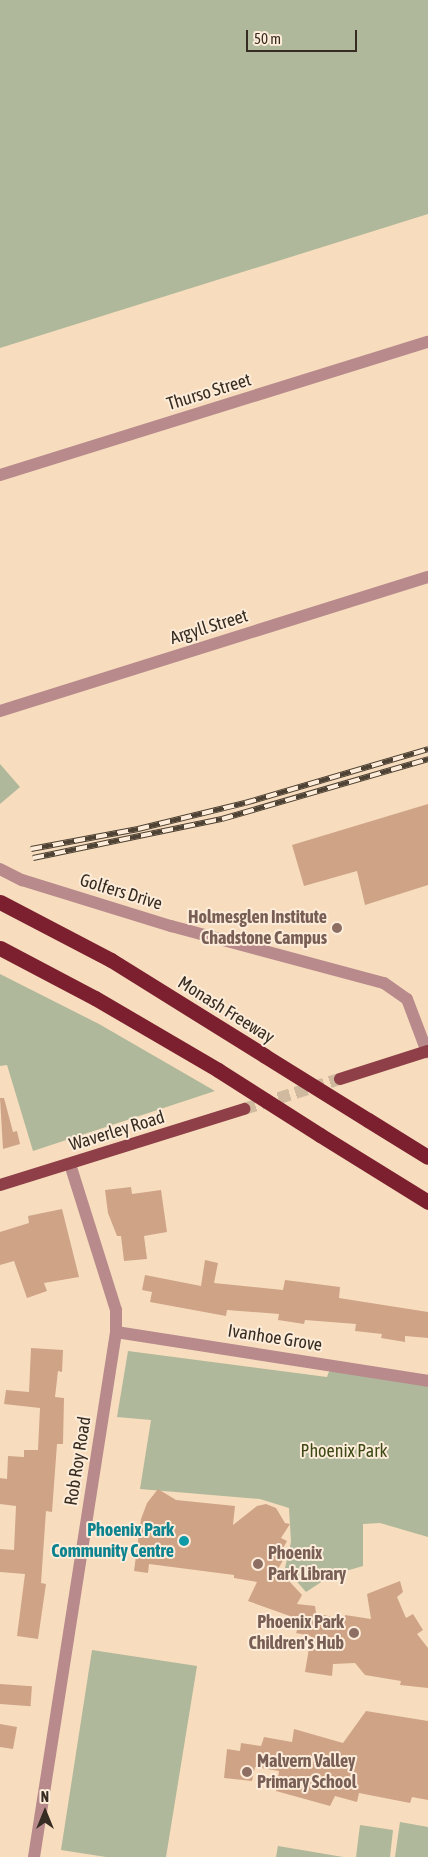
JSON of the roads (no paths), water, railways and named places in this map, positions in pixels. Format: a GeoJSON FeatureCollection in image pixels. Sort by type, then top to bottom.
{"type":"FeatureCollection","features":[{"type":"Feature","properties":{"kind":"highway","name":"Monash Freeway"},"geometry":{"type":"LineString","coordinates":[[0,902],[111,960],[428,1157]]}},
{"type":"Feature","properties":{"kind":"highway"},"geometry":{"type":"LineString","coordinates":[[0,948],[87,994],[218,1070],[428,1202]]}},
{"type":"Feature","properties":{"kind":"main road"},"geometry":{"type":"LineString","coordinates":[[340,1079],[428,1052]]}},
{"type":"Feature","properties":{"kind":"main road","name":"Waverley Road"},"geometry":{"type":"LineString","coordinates":[[0,1185],[244,1109]]}},
{"type":"Feature","properties":{"kind":"street","name":"Thurso Street"},"geometry":{"type":"LineString","coordinates":[[0,475],[428,342]]}},
{"type":"Feature","properties":{"kind":"street","name":"Argyll Street"},"geometry":{"type":"LineString","coordinates":[[0,711],[428,577]]}},
{"type":"Feature","properties":{"kind":"street","name":"Golfers Drive"},"geometry":{"type":"LineString","coordinates":[[0,869],[22,880],[171,926],[384,983],[407,999],[428,1052]]}},
{"type":"Feature","properties":{"kind":"street","name":"Rob Roy Road"},"geometry":{"type":"LineString","coordinates":[[34,1857],[116,1332],[116,1310],[70,1164]]}},
{"type":"Feature","properties":{"kind":"street","name":"Ivanhoe Grove"},"geometry":{"type":"LineString","coordinates":[[116,1332],[428,1381]]}},
{"type":"Feature","properties":{"kind":"tunnel"},"geometry":{"type":"LineString","coordinates":[[244,1109],[340,1079]]}},
{"type":"Feature","properties":{"kind":"railway"},"geometry":{"type":"LineString","coordinates":[[31,849],[138,829],[245,803],[428,749]]}},
{"type":"Feature","properties":{"kind":"railway"},"geometry":{"type":"LineString","coordinates":[[33,858],[222,819],[428,759]]}},
{"type":"Feature","properties":{"kind":"place","name":"Holmesglen Institute Chadstone Campus"},"geometry":{"type":"Point","coordinates":[337,928]}},
{"type":"Feature","properties":{"kind":"place","name":"Phoenix Park Community Centre"},"geometry":{"type":"Point","coordinates":[184,1541]}},
{"type":"Feature","properties":{"kind":"place","name":"Phoenix Park Library"},"geometry":{"type":"Point","coordinates":[258,1564]}},
{"type":"Feature","properties":{"kind":"place","name":"Phoenix Park Children's Hub"},"geometry":{"type":"Point","coordinates":[354,1633]}},
{"type":"Feature","properties":{"kind":"place","name":"Malvern Valley Primary School"},"geometry":{"type":"Point","coordinates":[247,1772]}},
{"type":"Feature","properties":{"kind":"park label","name":"Phoenix Park"},"geometry":{"type":"Point","coordinates":[344,1451]}}]}
